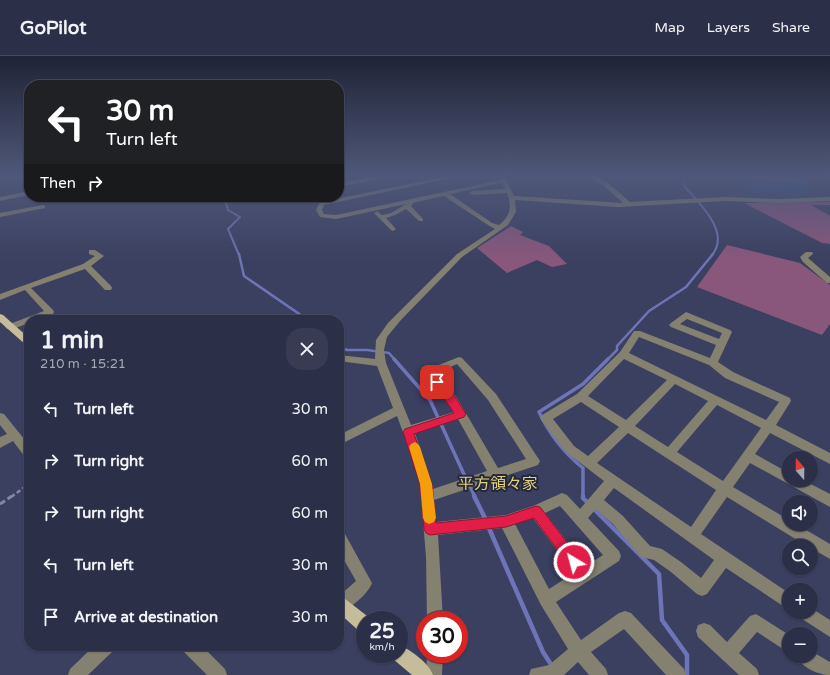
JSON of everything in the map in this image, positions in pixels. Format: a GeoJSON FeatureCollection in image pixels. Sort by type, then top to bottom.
{"type":"FeatureCollection","features":[{"type":"Feature","properties":{"kind":"main road"},"geometry":{"type":"LineString","coordinates":[[0,317],[24,339]]}},
{"type":"Feature","properties":{"kind":"main road"},"geometry":{"type":"LineString","coordinates":[[344,607],[356,617]]}},
{"type":"Feature","properties":{"kind":"main road"},"geometry":{"type":"LineString","coordinates":[[408,661],[425,675]]}},
{"type":"Feature","properties":{"kind":"street"},"geometry":{"type":"LineString","coordinates":[[321,204],[319,210],[322,216],[336,217],[399,204]]}},
{"type":"Feature","properties":{"kind":"street"},"geometry":{"type":"LineString","coordinates":[[381,217],[393,214],[411,204]]}},
{"type":"Feature","properties":{"kind":"street"},"geometry":{"type":"LineString","coordinates":[[464,204],[490,224],[500,228]]}},
{"type":"Feature","properties":{"kind":"street"},"geometry":{"type":"LineString","coordinates":[[435,611],[433,557],[426,484],[400,410],[381,364],[378,349],[382,337],[398,317],[452,262],[500,228],[510,219],[513,212],[514,204]]}},
{"type":"Feature","properties":{"kind":"street"},"geometry":{"type":"LineString","coordinates":[[407,206],[421,220]]}},
{"type":"Feature","properties":{"kind":"street"},"geometry":{"type":"LineString","coordinates":[[0,215],[43,207]]}},
{"type":"Feature","properties":{"kind":"street"},"geometry":{"type":"LineString","coordinates":[[373,209],[393,229]]}},
{"type":"Feature","properties":{"kind":"street"},"geometry":{"type":"LineString","coordinates":[[0,297],[86,266],[100,256],[92,252]]}},
{"type":"Feature","properties":{"kind":"street"},"geometry":{"type":"LineString","coordinates":[[809,254],[804,257],[806,260],[830,281]]}},
{"type":"Feature","properties":{"kind":"street"},"geometry":{"type":"LineString","coordinates":[[86,266],[108,288]]}},
{"type":"Feature","properties":{"kind":"street"},"geometry":{"type":"LineString","coordinates":[[26,287],[50,312],[42,315]]}},
{"type":"Feature","properties":{"kind":"street"},"geometry":{"type":"LineString","coordinates":[[712,364],[722,344],[727,332],[686,315],[674,324],[722,344]]}},
{"type":"Feature","properties":{"kind":"street"},"geometry":{"type":"LineString","coordinates":[[10,327],[24,322]]}},
{"type":"Feature","properties":{"kind":"street"},"geometry":{"type":"LineString","coordinates":[[692,536],[786,401],[729,375],[712,364],[637,333],[623,354],[581,398],[546,418],[570,449],[588,464],[612,481],[692,536],[724,558],[782,597]]}},
{"type":"Feature","properties":{"kind":"street"},"geometry":{"type":"LineString","coordinates":[[623,354],[768,426],[830,459]]}},
{"type":"Feature","properties":{"kind":"street"},"geometry":{"type":"LineString","coordinates":[[344,359],[381,364]]}},
{"type":"Feature","properties":{"kind":"street"},"geometry":{"type":"LineString","coordinates":[[427,497],[534,461],[492,397],[458,360],[430,372],[453,401],[495,474]]}},
{"type":"Feature","properties":{"kind":"street"},"geometry":{"type":"LineString","coordinates":[[588,464],[627,428],[674,379]]}},
{"type":"Feature","properties":{"kind":"street"},"geometry":{"type":"LineString","coordinates":[[581,398],[725,489],[830,552]]}},
{"type":"Feature","properties":{"kind":"street"},"geometry":{"type":"LineString","coordinates":[[669,454],[715,400]]}},
{"type":"Feature","properties":{"kind":"street"},"geometry":{"type":"LineString","coordinates":[[344,438],[400,410]]}},
{"type":"Feature","properties":{"kind":"street"},"geometry":{"type":"LineString","coordinates":[[408,432],[461,414]]}},
{"type":"Feature","properties":{"kind":"street"},"geometry":{"type":"LineString","coordinates":[[0,417],[24,448]]}},
{"type":"Feature","properties":{"kind":"street"},"geometry":{"type":"LineString","coordinates":[[0,443],[14,435]]}},
{"type":"Feature","properties":{"kind":"street"},"geometry":{"type":"LineString","coordinates":[[748,456],[782,475]]}},
{"type":"Feature","properties":{"kind":"street"},"geometry":{"type":"LineString","coordinates":[[580,518],[612,481]]}},
{"type":"Feature","properties":{"kind":"street"},"geometry":{"type":"LineString","coordinates":[[805,487],[830,501]]}},
{"type":"Feature","properties":{"kind":"street"},"geometry":{"type":"LineString","coordinates":[[430,529],[506,521],[536,511],[562,499],[614,556],[546,600]]}},
{"type":"Feature","properties":{"kind":"street"},"geometry":{"type":"LineString","coordinates":[[595,500],[618,520],[646,552],[657,554],[676,567],[702,589],[724,558]]}},
{"type":"Feature","properties":{"kind":"street"},"geometry":{"type":"LineString","coordinates":[[536,511],[584,575]]}},
{"type":"Feature","properties":{"kind":"street"},"geometry":{"type":"LineString","coordinates":[[506,521],[546,600],[579,651],[600,675]]}},
{"type":"Feature","properties":{"kind":"street"},"geometry":{"type":"LineString","coordinates":[[344,545],[365,584],[344,601]]}},
{"type":"Feature","properties":{"kind":"street"},"geometry":{"type":"LineString","coordinates":[[537,675],[553,672],[579,651],[625,619],[678,675]]}},
{"type":"Feature","properties":{"kind":"street"},"geometry":{"type":"LineString","coordinates":[[815,619],[830,629]]}},
{"type":"Feature","properties":{"kind":"street"},"geometry":{"type":"LineString","coordinates":[[728,653],[756,622],[782,640]]}},
{"type":"Feature","properties":{"kind":"street"},"geometry":{"type":"LineString","coordinates":[[704,631],[751,675]]}},
{"type":"Feature","properties":{"kind":"street"},"geometry":{"type":"LineString","coordinates":[[76,675],[101,651]]}},
{"type":"Feature","properties":{"kind":"street"},"geometry":{"type":"LineString","coordinates":[[195,651],[219,675]]}},
{"type":"Feature","properties":{"kind":"street"},"geometry":{"type":"LineString","coordinates":[[434,675],[435,663]]}},
{"type":"Feature","properties":{"kind":"street"},"geometry":{"type":"LineString","coordinates":[[816,663],[830,671]]}},
{"type":"Feature","properties":{"kind":"path"},"geometry":{"type":"LineString","coordinates":[[0,504],[24,487]]}},
{"type":"Feature","properties":{"kind":"shaded area"},"geometry":{"type":"Polygon","coordinates":[[[746,204],[830,204],[811,205],[830,216],[830,244],[822,243],[746,204]]]}},
{"type":"Feature","properties":{"kind":"shaded area"},"geometry":{"type":"Polygon","coordinates":[[[511,226],[523,232],[520,235],[549,246],[567,264],[552,267],[537,260],[507,273],[477,248],[511,226]]]}},
{"type":"Feature","properties":{"kind":"shaded area"},"geometry":{"type":"Polygon","coordinates":[[[727,245],[800,263],[830,285],[830,324],[822,335],[697,287],[727,245]]]}},
{"type":"Feature","properties":{"kind":"waterway"},"geometry":{"type":"LineString","coordinates":[[226,204],[228,210],[240,217],[228,229],[239,255]]}},
{"type":"Feature","properties":{"kind":"waterway"},"geometry":{"type":"LineString","coordinates":[[701,204],[711,218],[718,237],[717,246],[712,255]]}},
{"type":"Feature","properties":{"kind":"waterway"},"geometry":{"type":"LineString","coordinates":[[239,254],[244,276],[301,315]]}},
{"type":"Feature","properties":{"kind":"waterway"},"geometry":{"type":"LineString","coordinates":[[588,503],[583,498],[583,468],[569,456],[558,443],[539,412],[583,384],[617,350],[617,346],[649,311],[686,287],[713,254]]}},
{"type":"Feature","properties":{"kind":"waterway"},"geometry":{"type":"LineString","coordinates":[[344,349],[389,353],[395,360]]}},
{"type":"Feature","properties":{"kind":"waterway"},"geometry":{"type":"LineString","coordinates":[[394,359],[430,400],[467,481]]}},
{"type":"Feature","properties":{"kind":"waterway"},"geometry":{"type":"LineString","coordinates":[[470,486],[475,497]]}},
{"type":"Feature","properties":{"kind":"waterway"},"geometry":{"type":"LineString","coordinates":[[474,496],[486,520]]}},
{"type":"Feature","properties":{"kind":"waterway"},"geometry":{"type":"LineString","coordinates":[[593,508],[659,574],[662,620],[687,655],[687,675]]}},
{"type":"Feature","properties":{"kind":"waterway"},"geometry":{"type":"LineString","coordinates":[[488,526],[543,652],[552,666]]}},
{"type":"Feature","properties":{"kind":"slow traffic"},"geometry":{"type":"LineString","coordinates":[[415,447],[426,484],[429,518]]}},
{"type":"Feature","properties":{"kind":"district","name":"平方領々家"},"geometry":{"type":"Point","coordinates":[498,484]}},
{"type":"Feature","properties":{"kind":"route"},"geometry":{"type":"LineString","coordinates":[[437,382],[453,401],[461,414],[408,432],[426,484],[430,529],[506,521],[536,511],[574,562]]}}]}
